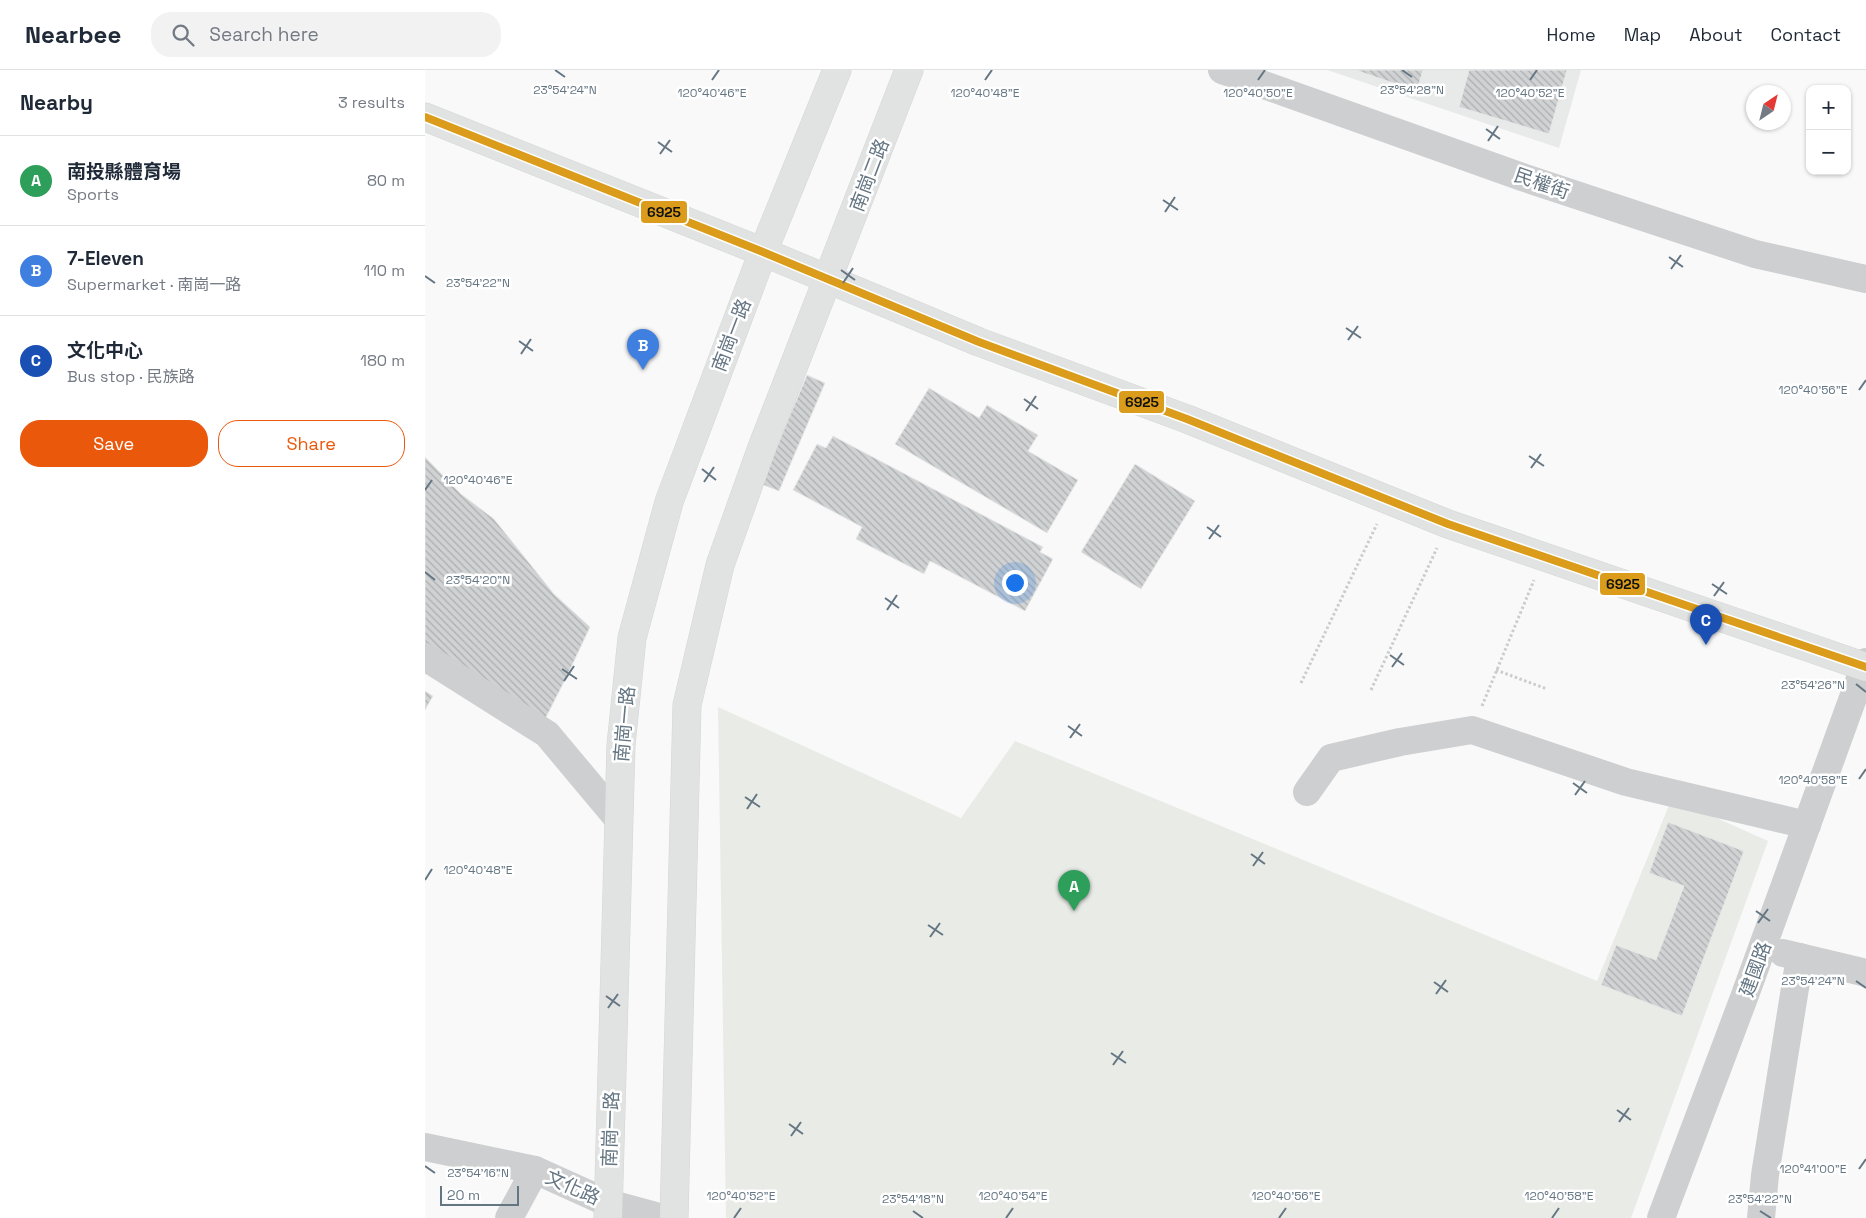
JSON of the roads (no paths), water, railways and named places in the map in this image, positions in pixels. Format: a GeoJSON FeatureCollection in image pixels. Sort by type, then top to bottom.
{"type":"FeatureCollection","features":[{"type":"Feature","properties":{"kind":"main road"},"geometry":{"type":"LineString","coordinates":[[763,252],[837,70]]}},
{"type":"Feature","properties":{"kind":"main road","name":"南崗二路"},"geometry":{"type":"LineString","coordinates":[[827,280],[909,70]]}},
{"type":"Feature","properties":{"kind":"main road"},"geometry":{"type":"LineString","coordinates":[[425,117],[763,252],[979,342],[1187,419],[1388,501],[1543,557],[1866,665]]}},
{"type":"Feature","properties":{"kind":"main road","name":"南崗一路"},"geometry":{"type":"LineString","coordinates":[[608,1211],[621,746],[632,638],[669,502],[763,252]]}},
{"type":"Feature","properties":{"kind":"main road"},"geometry":{"type":"LineString","coordinates":[[674,1218],[687,705],[720,566],[761,450],[827,280]]}},
{"type":"Feature","properties":{"kind":"street","name":"民權街"},"geometry":{"type":"LineString","coordinates":[[1222,70],[1525,178],[1755,254],[1866,280]]}},
{"type":"Feature","properties":{"kind":"street"},"geometry":{"type":"LineString","coordinates":[[425,657],[547,734],[619,820]]}},
{"type":"Feature","properties":{"kind":"street","name":"建國路"},"geometry":{"type":"LineString","coordinates":[[1661,1218],[1866,665]]}},
{"type":"Feature","properties":{"kind":"street"},"geometry":{"type":"LineString","coordinates":[[1307,792],[1331,758],[1400,742],[1472,730],[1626,782],[1807,825]]}},
{"type":"Feature","properties":{"kind":"street"},"geometry":{"type":"LineString","coordinates":[[1762,947],[1799,958],[1866,973]]}},
{"type":"Feature","properties":{"kind":"street"},"geometry":{"type":"LineString","coordinates":[[1761,1218],[1765,1175],[1799,958]]}},
{"type":"Feature","properties":{"kind":"street","name":"文化路"},"geometry":{"type":"LineString","coordinates":[[425,1147],[535,1170],[608,1211],[663,1218]]}},
{"type":"Feature","properties":{"kind":"street"},"geometry":{"type":"LineString","coordinates":[[509,1218],[535,1170]]}},
{"type":"Feature","properties":{"kind":"place","name":"7-Eleven"},"geometry":{"type":"Point","coordinates":[643,370]}},
{"type":"Feature","properties":{"kind":"place","name":"文化中心"},"geometry":{"type":"Point","coordinates":[1706,645]}},
{"type":"Feature","properties":{"kind":"place","name":"南投縣體育場"},"geometry":{"type":"Point","coordinates":[1074,911]}}]}
